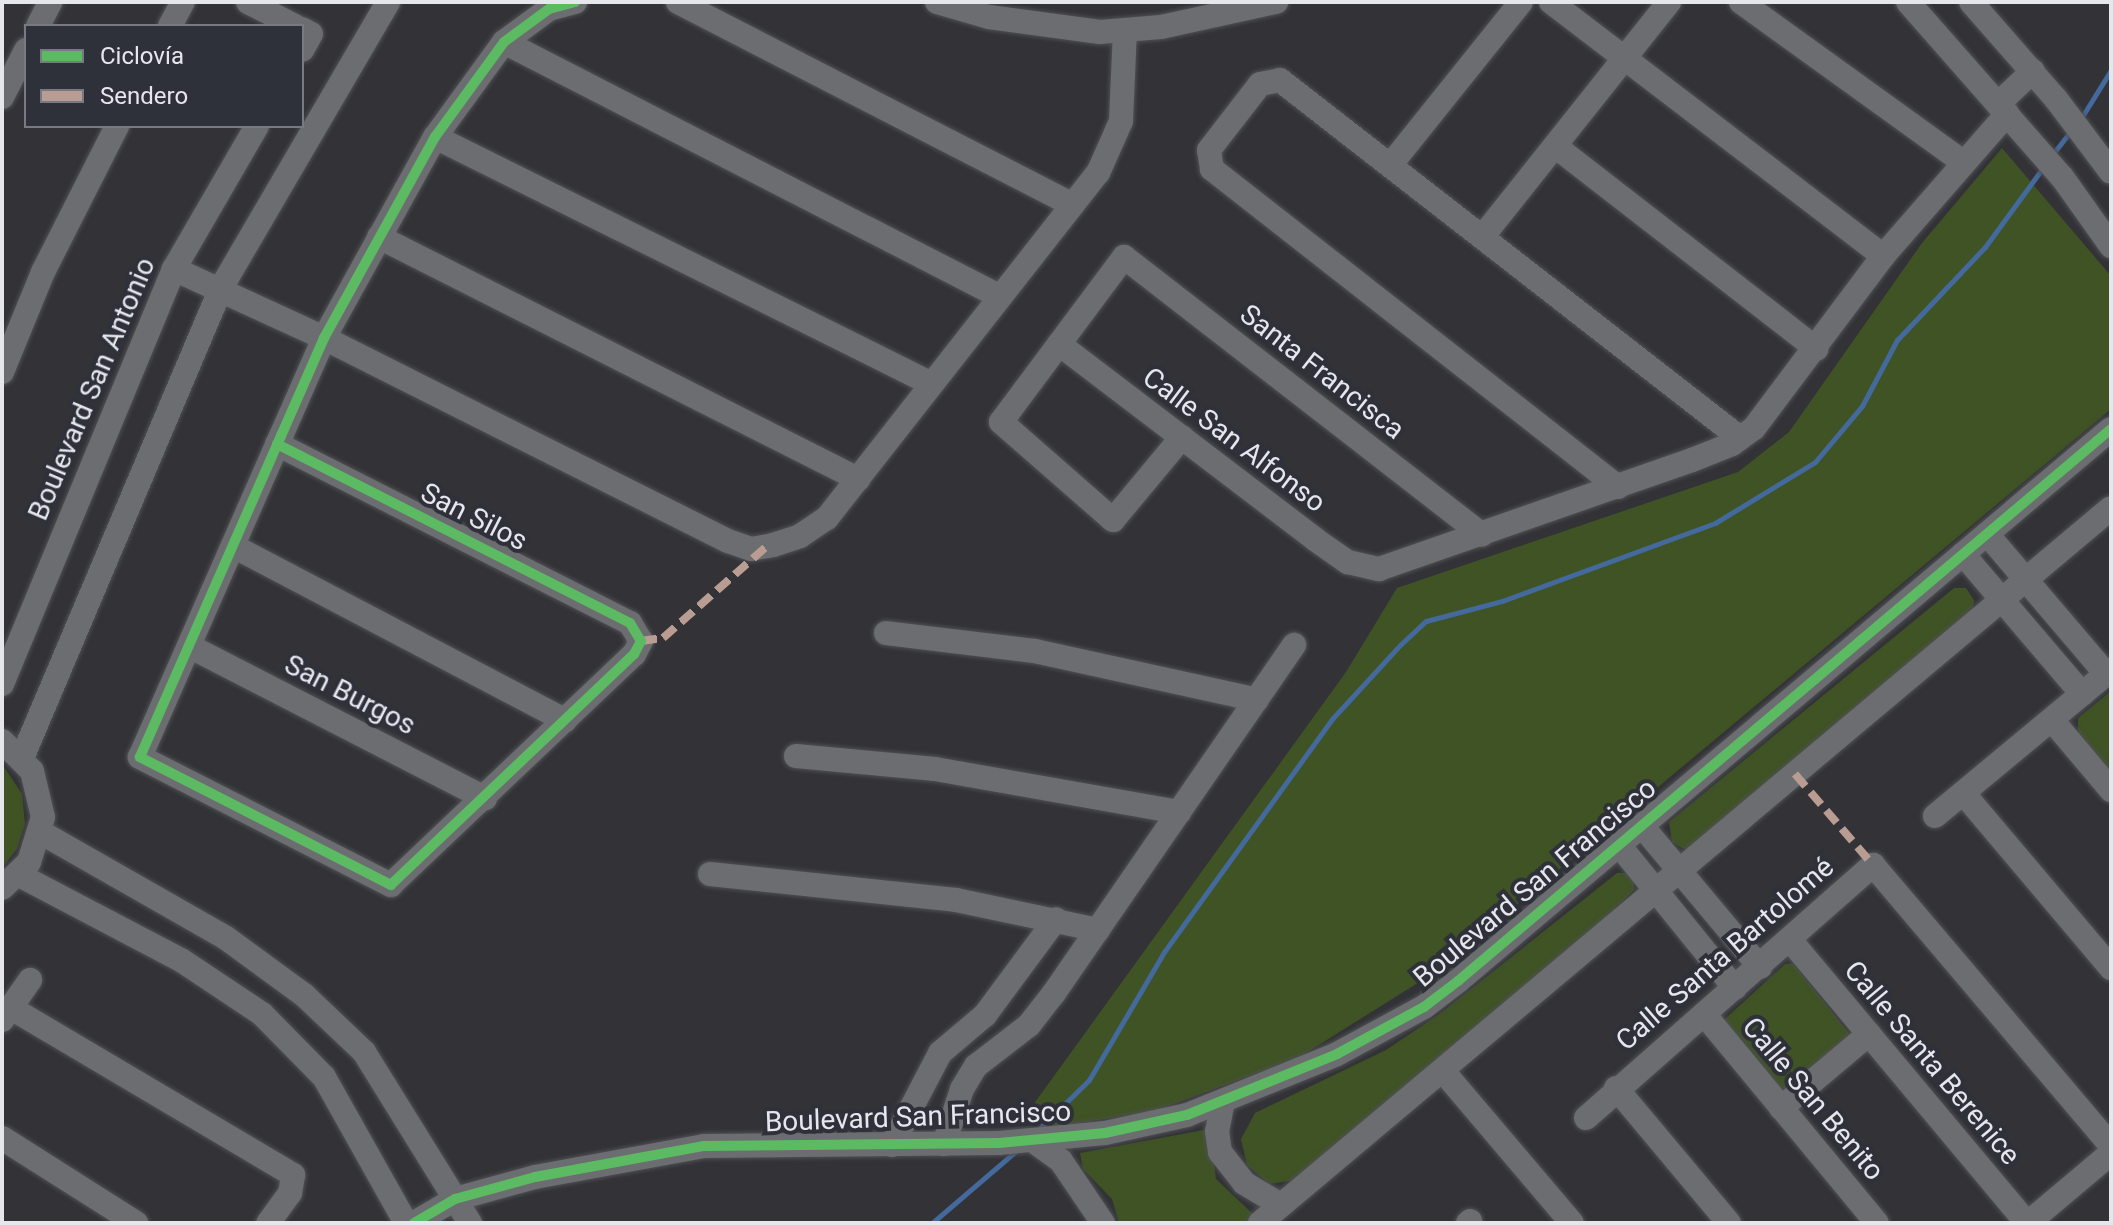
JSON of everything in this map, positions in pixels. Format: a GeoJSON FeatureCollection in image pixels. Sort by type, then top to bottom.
{"type":"FeatureCollection","features":[{"type":"Feature","properties":{"kind":"street"},"geometry":{"type":"LineString","coordinates":[[39,24],[50,2]]}},
{"type":"Feature","properties":{"kind":"street"},"geometry":{"type":"LineString","coordinates":[[171,24],[183,2]]}},
{"type":"Feature","properties":{"kind":"street"},"geometry":{"type":"LineString","coordinates":[[248,2],[285,24]]}},
{"type":"Feature","properties":{"kind":"street"},"geometry":{"type":"LineString","coordinates":[[22,758],[221,288],[388,2]]}},
{"type":"Feature","properties":{"kind":"street"},"geometry":{"type":"LineString","coordinates":[[233,546],[565,720],[391,885],[140,757],[324,338],[435,137],[504,42],[549,9],[575,2]]}},
{"type":"Feature","properties":{"kind":"street"},"geometry":{"type":"LineString","coordinates":[[678,2],[1071,204]]}},
{"type":"Feature","properties":{"kind":"street"},"geometry":{"type":"LineString","coordinates":[[937,2],[1036,26],[1125,30],[1276,2]]}},
{"type":"Feature","properties":{"kind":"street"},"geometry":{"type":"LineString","coordinates":[[1392,163],[1521,2]]}},
{"type":"Feature","properties":{"kind":"street"},"geometry":{"type":"LineString","coordinates":[[1551,2],[1883,256]]}},
{"type":"Feature","properties":{"kind":"street"},"geometry":{"type":"LineString","coordinates":[[1483,236],[1669,2]]}},
{"type":"Feature","properties":{"kind":"street"},"geometry":{"type":"LineString","coordinates":[[1741,2],[1963,162]]}},
{"type":"Feature","properties":{"kind":"street"},"geometry":{"type":"LineString","coordinates":[[1908,2],[2062,177],[2111,246]]}},
{"type":"Feature","properties":{"kind":"street"},"geometry":{"type":"LineString","coordinates":[[1971,2],[2033,71],[2111,172]]}},
{"type":"Feature","properties":{"kind":"street"},"geometry":{"type":"LineString","coordinates":[[174,269],[221,288],[751,549],[800,536],[827,518],[1115,143],[1124,94],[1125,30]]}},
{"type":"Feature","properties":{"kind":"street"},"geometry":{"type":"LineString","coordinates":[[504,42],[997,295]]}},
{"type":"Feature","properties":{"kind":"street"},"geometry":{"type":"LineString","coordinates":[[2,97],[24,54]]}},
{"type":"Feature","properties":{"kind":"street"},"geometry":{"type":"LineString","coordinates":[[1482,535],[1618,487],[1740,438],[1754,428],[1817,349],[1883,256],[1963,162],[2033,71]]}},
{"type":"Feature","properties":{"kind":"street"},"geometry":{"type":"LineString","coordinates":[[1618,487],[1212,169],[1209,150],[1260,84],[1280,80],[1392,163],[1740,438]]}},
{"type":"Feature","properties":{"kind":"street"},"geometry":{"type":"LineString","coordinates":[[2,372],[43,272],[116,128]]}},
{"type":"Feature","properties":{"kind":"street","name":"Boulevard San Antonio"},"geometry":{"type":"LineString","coordinates":[[2,684],[174,269],[256,128]]}},
{"type":"Feature","properties":{"kind":"street"},"geometry":{"type":"LineString","coordinates":[[435,137],[930,383]]}},
{"type":"Feature","properties":{"kind":"street"},"geometry":{"type":"LineString","coordinates":[[1555,146],[1817,349]]}},
{"type":"Feature","properties":{"kind":"street"},"geometry":{"type":"LineString","coordinates":[[379,237],[858,479]]}},
{"type":"Feature","properties":{"kind":"street","name":"Santa Francisca"},"geometry":{"type":"LineString","coordinates":[[1059,344],[1124,257],[1482,535]]}},
{"type":"Feature","properties":{"kind":"street"},"geometry":{"type":"LineString","coordinates":[[1059,344],[1001,422],[1113,520],[1182,437]]}},
{"type":"Feature","properties":{"kind":"street","name":"Calle San Alfonso"},"geometry":{"type":"LineString","coordinates":[[1059,344],[1348,562],[1379,569],[1482,535]]}},
{"type":"Feature","properties":{"kind":"street","name":"Boulevard San Francisco"},"geometry":{"type":"LineString","coordinates":[[414,1223],[455,1199],[602,1163],[704,1146],[1035,1142],[1152,1124],[1223,1101],[1337,1054],[1424,1007],[2111,429]]}},
{"type":"Feature","properties":{"kind":"street","name":"San Silos"},"geometry":{"type":"LineString","coordinates":[[277,444],[630,623],[641,641],[565,720]]}},
{"type":"Feature","properties":{"kind":"street"},"geometry":{"type":"LineString","coordinates":[[1260,1223],[2111,508]]}},
{"type":"Feature","properties":{"kind":"street"},"geometry":{"type":"LineString","coordinates":[[1935,816],[2109,672],[1987,534]]}},
{"type":"Feature","properties":{"kind":"street"},"geometry":{"type":"LineString","coordinates":[[1963,554],[2082,694]]}},
{"type":"Feature","properties":{"kind":"street"},"geometry":{"type":"LineString","coordinates":[[886,633],[1035,651],[1257,700]]}},
{"type":"Feature","properties":{"kind":"street"},"geometry":{"type":"LineString","coordinates":[[944,1144],[962,1089],[976,1066],[1024,1029],[1098,930],[1294,645]]}},
{"type":"Feature","properties":{"kind":"street","name":"San Burgos"},"geometry":{"type":"LineString","coordinates":[[189,646],[485,798]]}},
{"type":"Feature","properties":{"kind":"street"},"geometry":{"type":"LineString","coordinates":[[2052,720],[2111,790]]}},
{"type":"Feature","properties":{"kind":"street"},"geometry":{"type":"LineString","coordinates":[[2,741],[22,758],[38,785],[42,833],[11,882],[181,960],[262,1014],[324,1077],[406,1223]]}},
{"type":"Feature","properties":{"kind":"street"},"geometry":{"type":"LineString","coordinates":[[796,756],[935,769],[1179,812]]}},
{"type":"Feature","properties":{"kind":"street"},"geometry":{"type":"LineString","coordinates":[[1964,794],[2111,968]]}},
{"type":"Feature","properties":{"kind":"street"},"geometry":{"type":"LineString","coordinates":[[1642,826],[1760,967]]}},
{"type":"Feature","properties":{"kind":"street"},"geometry":{"type":"LineString","coordinates":[[42,833],[226,938],[315,1006],[364,1052],[470,1223]]}},
{"type":"Feature","properties":{"kind":"street"},"geometry":{"type":"LineString","coordinates":[[1619,845],[1735,988]]}},
{"type":"Feature","properties":{"kind":"street","name":"Calle Santa Bartolomé"},"geometry":{"type":"LineString","coordinates":[[1729,1223],[1616,1088],[1791,941],[1873,865],[2111,1146]]}},
{"type":"Feature","properties":{"kind":"street"},"geometry":{"type":"LineString","coordinates":[[710,874],[956,900],[1098,930]]}},
{"type":"Feature","properties":{"kind":"street"},"geometry":{"type":"LineString","coordinates":[[892,1145],[940,1053],[993,1005],[1056,919]]}},
{"type":"Feature","properties":{"kind":"street","name":"Calle Santa Berenice"},"geometry":{"type":"LineString","coordinates":[[1791,941],[2027,1223]]}},
{"type":"Feature","properties":{"kind":"street"},"geometry":{"type":"LineString","coordinates":[[30,980],[7,1014],[293,1175],[290,1193],[268,1223]]}},
{"type":"Feature","properties":{"kind":"street"},"geometry":{"type":"LineString","coordinates":[[993,1005],[1024,1029]]}},
{"type":"Feature","properties":{"kind":"street"},"geometry":{"type":"LineString","coordinates":[[288,1040],[315,1006]]}},
{"type":"Feature","properties":{"kind":"street","name":"Calle San Benito"},"geometry":{"type":"LineString","coordinates":[[1704,1014],[1877,1223]]}},
{"type":"Feature","properties":{"kind":"street"},"geometry":{"type":"LineString","coordinates":[[1781,1108],[1869,1034]]}},
{"type":"Feature","properties":{"kind":"street"},"geometry":{"type":"LineString","coordinates":[[1443,1071],[1572,1223]]}},
{"type":"Feature","properties":{"kind":"street"},"geometry":{"type":"LineString","coordinates":[[1586,1118],[1616,1088]]}},
{"type":"Feature","properties":{"kind":"street"},"geometry":{"type":"LineString","coordinates":[[1223,1101],[1217,1131],[1220,1152],[1244,1183],[1281,1205]]}},
{"type":"Feature","properties":{"kind":"street"},"geometry":{"type":"LineString","coordinates":[[2,1138],[136,1223]]}},
{"type":"Feature","properties":{"kind":"street"},"geometry":{"type":"LineString","coordinates":[[1035,1142],[1061,1161],[1103,1223]]}},
{"type":"Feature","properties":{"kind":"street"},"geometry":{"type":"LineString","coordinates":[[2027,1223],[2111,1153]]}},
{"type":"Feature","properties":{"kind":"green space"},"geometry":{"type":"Polygon","coordinates":[[[2002,148],[2111,276],[2111,409],[1440,969],[1298,1058],[1152,1112],[1058,1126],[1020,1123],[1346,672],[1397,588],[1738,472],[1789,432],[1922,243],[2002,148]]]}},
{"type":"Feature","properties":{"kind":"green space"},"geometry":{"type":"Polygon","coordinates":[[[1954,588],[1966,588],[1974,600],[1972,616],[1689,852],[1672,842],[1669,822],[1954,588]]]}},
{"type":"Feature","properties":{"kind":"green space"},"geometry":{"type":"Polygon","coordinates":[[[2111,691],[2111,773],[2078,733],[2078,718],[2111,691]]]}},
{"type":"Feature","properties":{"kind":"green space"},"geometry":{"type":"Polygon","coordinates":[[[2,764],[22,794],[25,824],[17,849],[2,868],[2,764]]]}},
{"type":"Feature","properties":{"kind":"green space"},"geometry":{"type":"Polygon","coordinates":[[[1617,873],[1634,873],[1634,890],[1595,928],[1296,1180],[1269,1184],[1247,1165],[1241,1139],[1255,1113],[1386,1050],[1441,1013],[1617,873]]]}},
{"type":"Feature","properties":{"kind":"green space"},"geometry":{"type":"Polygon","coordinates":[[[1793,963],[1852,1037],[1793,1089],[1779,1088],[1724,1020],[1785,964],[1793,963]]]}},
{"type":"Feature","properties":{"kind":"green space"},"geometry":{"type":"Polygon","coordinates":[[[1209,1129],[1216,1179],[1255,1216],[1246,1223],[1119,1223],[1112,1199],[1083,1169],[1080,1153],[1209,1129]]]}},
{"type":"Feature","properties":{"kind":"waterway"},"geometry":{"type":"LineString","coordinates":[[2080,120],[2111,70]]}},
{"type":"Feature","properties":{"kind":"waterway"},"geometry":{"type":"LineString","coordinates":[[2052,155],[2071,131]]}},
{"type":"Feature","properties":{"kind":"waterway"},"geometry":{"type":"LineString","coordinates":[[1038,1130],[1089,1080],[1164,952],[1332,719],[1400,645],[1426,621],[1502,601],[1715,523],[1815,462],[1862,406],[1897,340],[1985,247],[2044,166]]}},
{"type":"Feature","properties":{"kind":"waterway"},"geometry":{"type":"LineString","coordinates":[[932,1223],[1016,1151]]}},
{"type":"Feature","properties":{"kind":"marked path"},"geometry":{"type":"LineString","coordinates":[[641,641],[663,638],[766,547]]}},
{"type":"Feature","properties":{"kind":"marked path"},"geometry":{"type":"LineString","coordinates":[[1795,774],[1873,865]]}},
{"type":"Feature","properties":{"kind":"cycle path"},"geometry":{"type":"LineString","coordinates":[[277,444],[630,623],[641,641],[634,654],[391,885],[140,757],[281,436],[324,338],[435,137],[504,42],[549,9],[575,2]]}},
{"type":"Feature","properties":{"kind":"cycle path"},"geometry":{"type":"LineString","coordinates":[[414,1223],[455,1199],[535,1177],[704,1146],[999,1143],[1105,1133],[1187,1115],[1337,1054],[1424,1007],[1458,981],[2111,429]]}}]}
